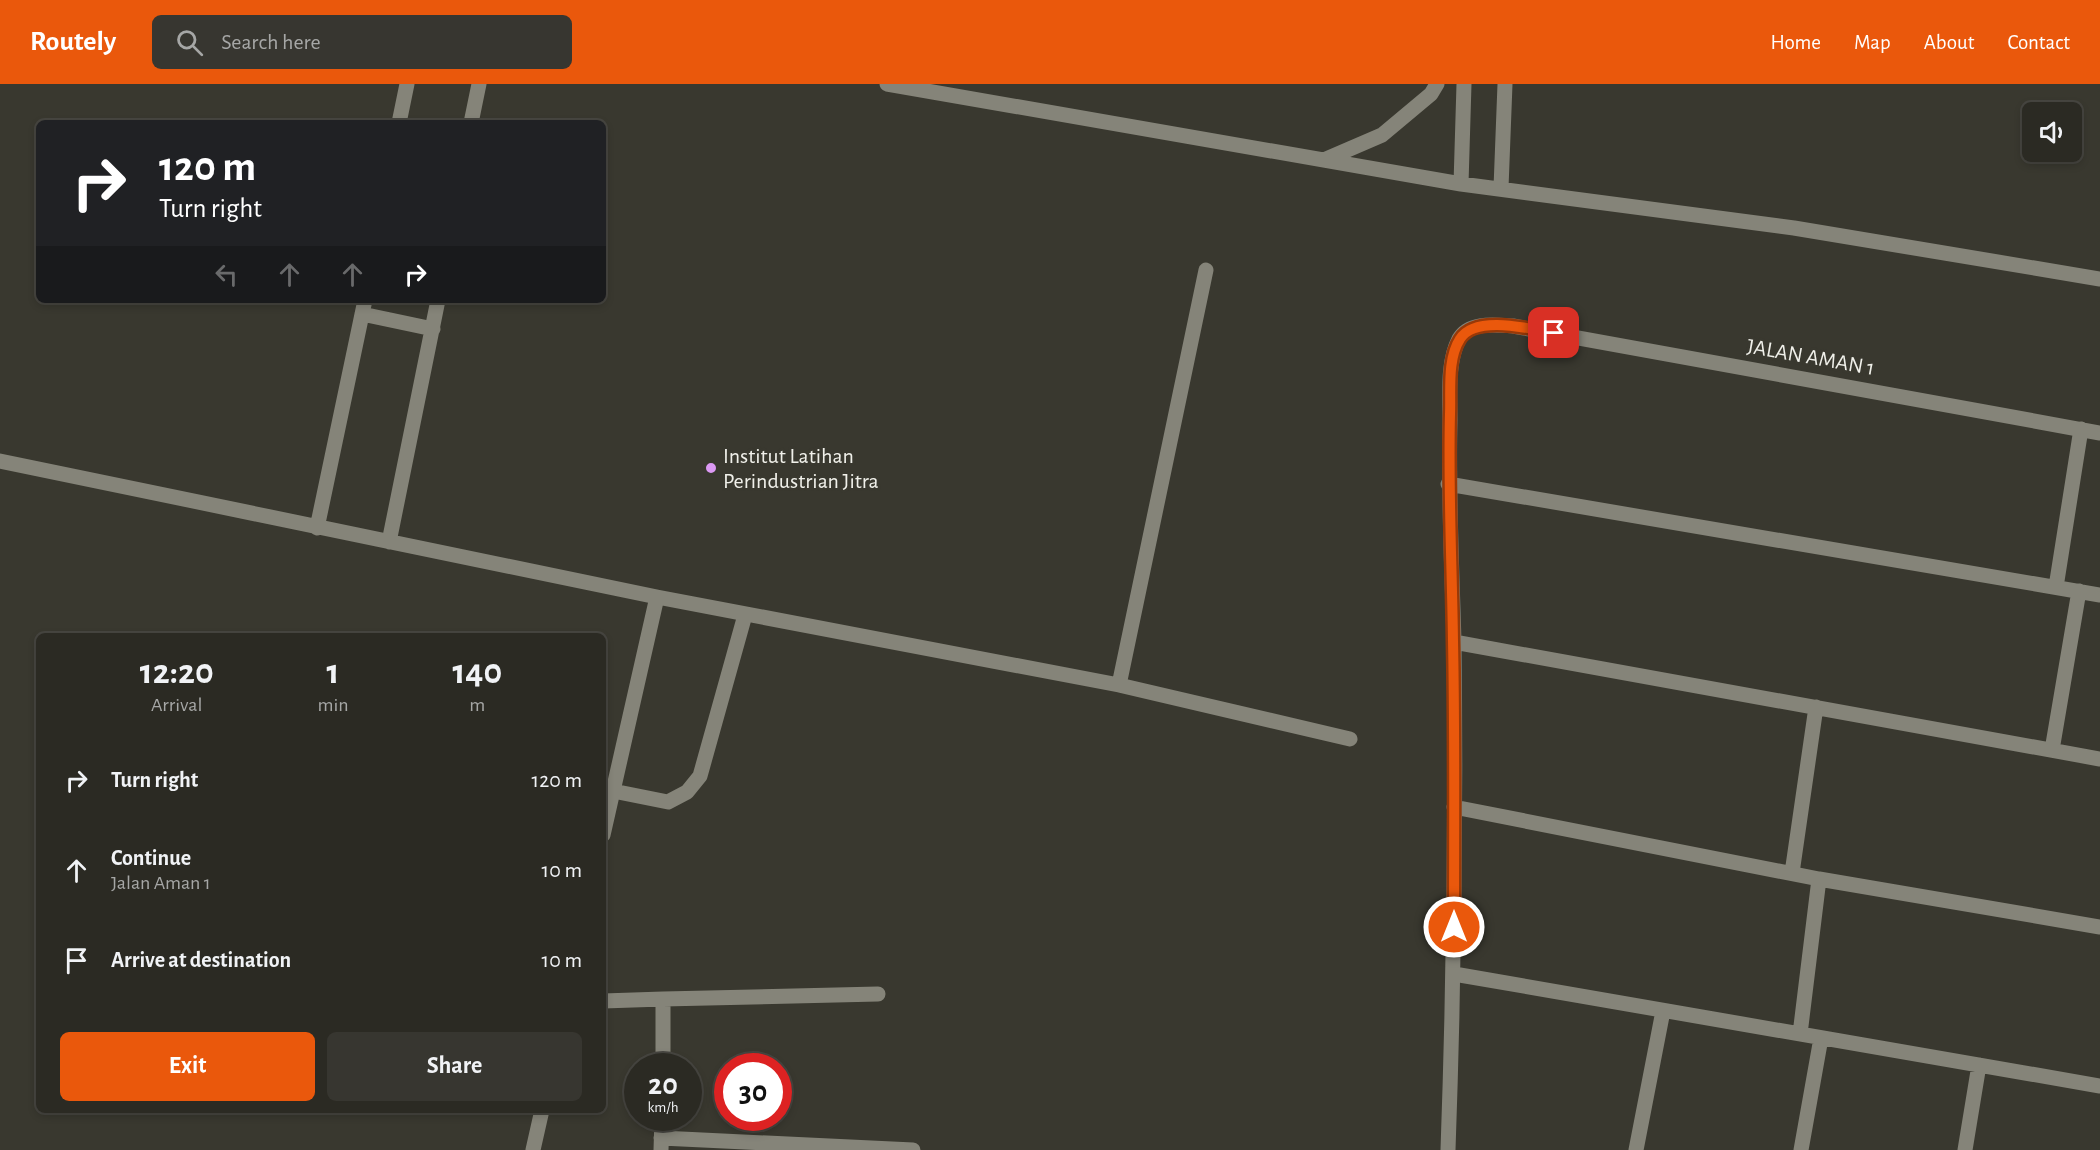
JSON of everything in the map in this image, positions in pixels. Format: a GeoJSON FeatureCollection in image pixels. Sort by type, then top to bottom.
{"type":"FeatureCollection","features":[{"type":"Feature","properties":{"kind":"street"},"geometry":{"type":"LineString","coordinates":[[400,120],[407,84]]}},
{"type":"Feature","properties":{"kind":"street"},"geometry":{"type":"LineString","coordinates":[[472,120],[479,84]]}},
{"type":"Feature","properties":{"kind":"street"},"geometry":{"type":"LineString","coordinates":[[886,84],[1461,184],[1794,228],[2100,279]]}},
{"type":"Feature","properties":{"kind":"street"},"geometry":{"type":"LineString","coordinates":[[1324,160],[1382,135],[1431,94],[1437,84]]}},
{"type":"Feature","properties":{"kind":"street"},"geometry":{"type":"LineString","coordinates":[[1461,184],[1464,84]]}},
{"type":"Feature","properties":{"kind":"street"},"geometry":{"type":"LineString","coordinates":[[1501,188],[1505,84]]}},
{"type":"Feature","properties":{"kind":"street"},"geometry":{"type":"LineString","coordinates":[[1119,685],[1206,270]]}},
{"type":"Feature","properties":{"kind":"street"},"geometry":{"type":"LineString","coordinates":[[389,542],[437,303]]}},
{"type":"Feature","properties":{"kind":"street"},"geometry":{"type":"LineString","coordinates":[[317,528],[364,307],[433,329]]}},
{"type":"Feature","properties":{"kind":"street","name":"JALAN AMAN 1"},"geometry":{"type":"LineString","coordinates":[[1448,1150],[1454,974],[1454,642],[1448,484],[1452,366],[1460,337],[1473,327],[1513,326],[2100,433]]}},
{"type":"Feature","properties":{"kind":"street"},"geometry":{"type":"LineString","coordinates":[[2056,587],[2081,429]]}},
{"type":"Feature","properties":{"kind":"street"},"geometry":{"type":"LineString","coordinates":[[0,461],[745,615],[1119,685],[1350,739]]}},
{"type":"Feature","properties":{"kind":"street"},"geometry":{"type":"LineString","coordinates":[[1448,484],[2100,595]]}},
{"type":"Feature","properties":{"kind":"street"},"geometry":{"type":"LineString","coordinates":[[2052,750],[2079,591]]}},
{"type":"Feature","properties":{"kind":"street"},"geometry":{"type":"LineString","coordinates":[[606,822],[657,597]]}},
{"type":"Feature","properties":{"kind":"street"},"geometry":{"type":"LineString","coordinates":[[613,791],[668,802],[687,792],[700,776],[745,615]]}},
{"type":"Feature","properties":{"kind":"street"},"geometry":{"type":"LineString","coordinates":[[1454,642],[2100,759]]}},
{"type":"Feature","properties":{"kind":"street"},"geometry":{"type":"LineString","coordinates":[[1792,873],[1816,707]]}},
{"type":"Feature","properties":{"kind":"street"},"geometry":{"type":"LineString","coordinates":[[1454,807],[1819,879],[2100,927]]}},
{"type":"Feature","properties":{"kind":"street"},"geometry":{"type":"LineString","coordinates":[[1800,1034],[1819,879]]}},
{"type":"Feature","properties":{"kind":"street"},"geometry":{"type":"LineString","coordinates":[[1454,974],[2100,1086]]}},
{"type":"Feature","properties":{"kind":"street"},"geometry":{"type":"LineString","coordinates":[[606,1000],[878,994]]}},
{"type":"Feature","properties":{"kind":"street"},"geometry":{"type":"LineString","coordinates":[[663,999],[663,1053]]}},
{"type":"Feature","properties":{"kind":"street"},"geometry":{"type":"LineString","coordinates":[[1636,1150],[1663,1011]]}},
{"type":"Feature","properties":{"kind":"street"},"geometry":{"type":"LineString","coordinates":[[1801,1150],[1821,1038]]}},
{"type":"Feature","properties":{"kind":"street"},"geometry":{"type":"LineString","coordinates":[[1965,1150],[1979,1065]]}},
{"type":"Feature","properties":{"kind":"street"},"geometry":{"type":"LineString","coordinates":[[533,1150],[541,1113]]}},
{"type":"Feature","properties":{"kind":"street"},"geometry":{"type":"LineString","coordinates":[[661,1144],[913,1150]]}},
{"type":"Feature","properties":{"kind":"place","name":"Institut Latihan Perindustrian Jitra"},"geometry":{"type":"Point","coordinates":[711,468]}},
{"type":"Feature","properties":{"kind":"route"},"geometry":{"type":"LineString","coordinates":[[1454,927],[1454,642],[1448,484],[1454,355],[1460,337],[1473,327],[1513,326],[1554,333]]}}]}
